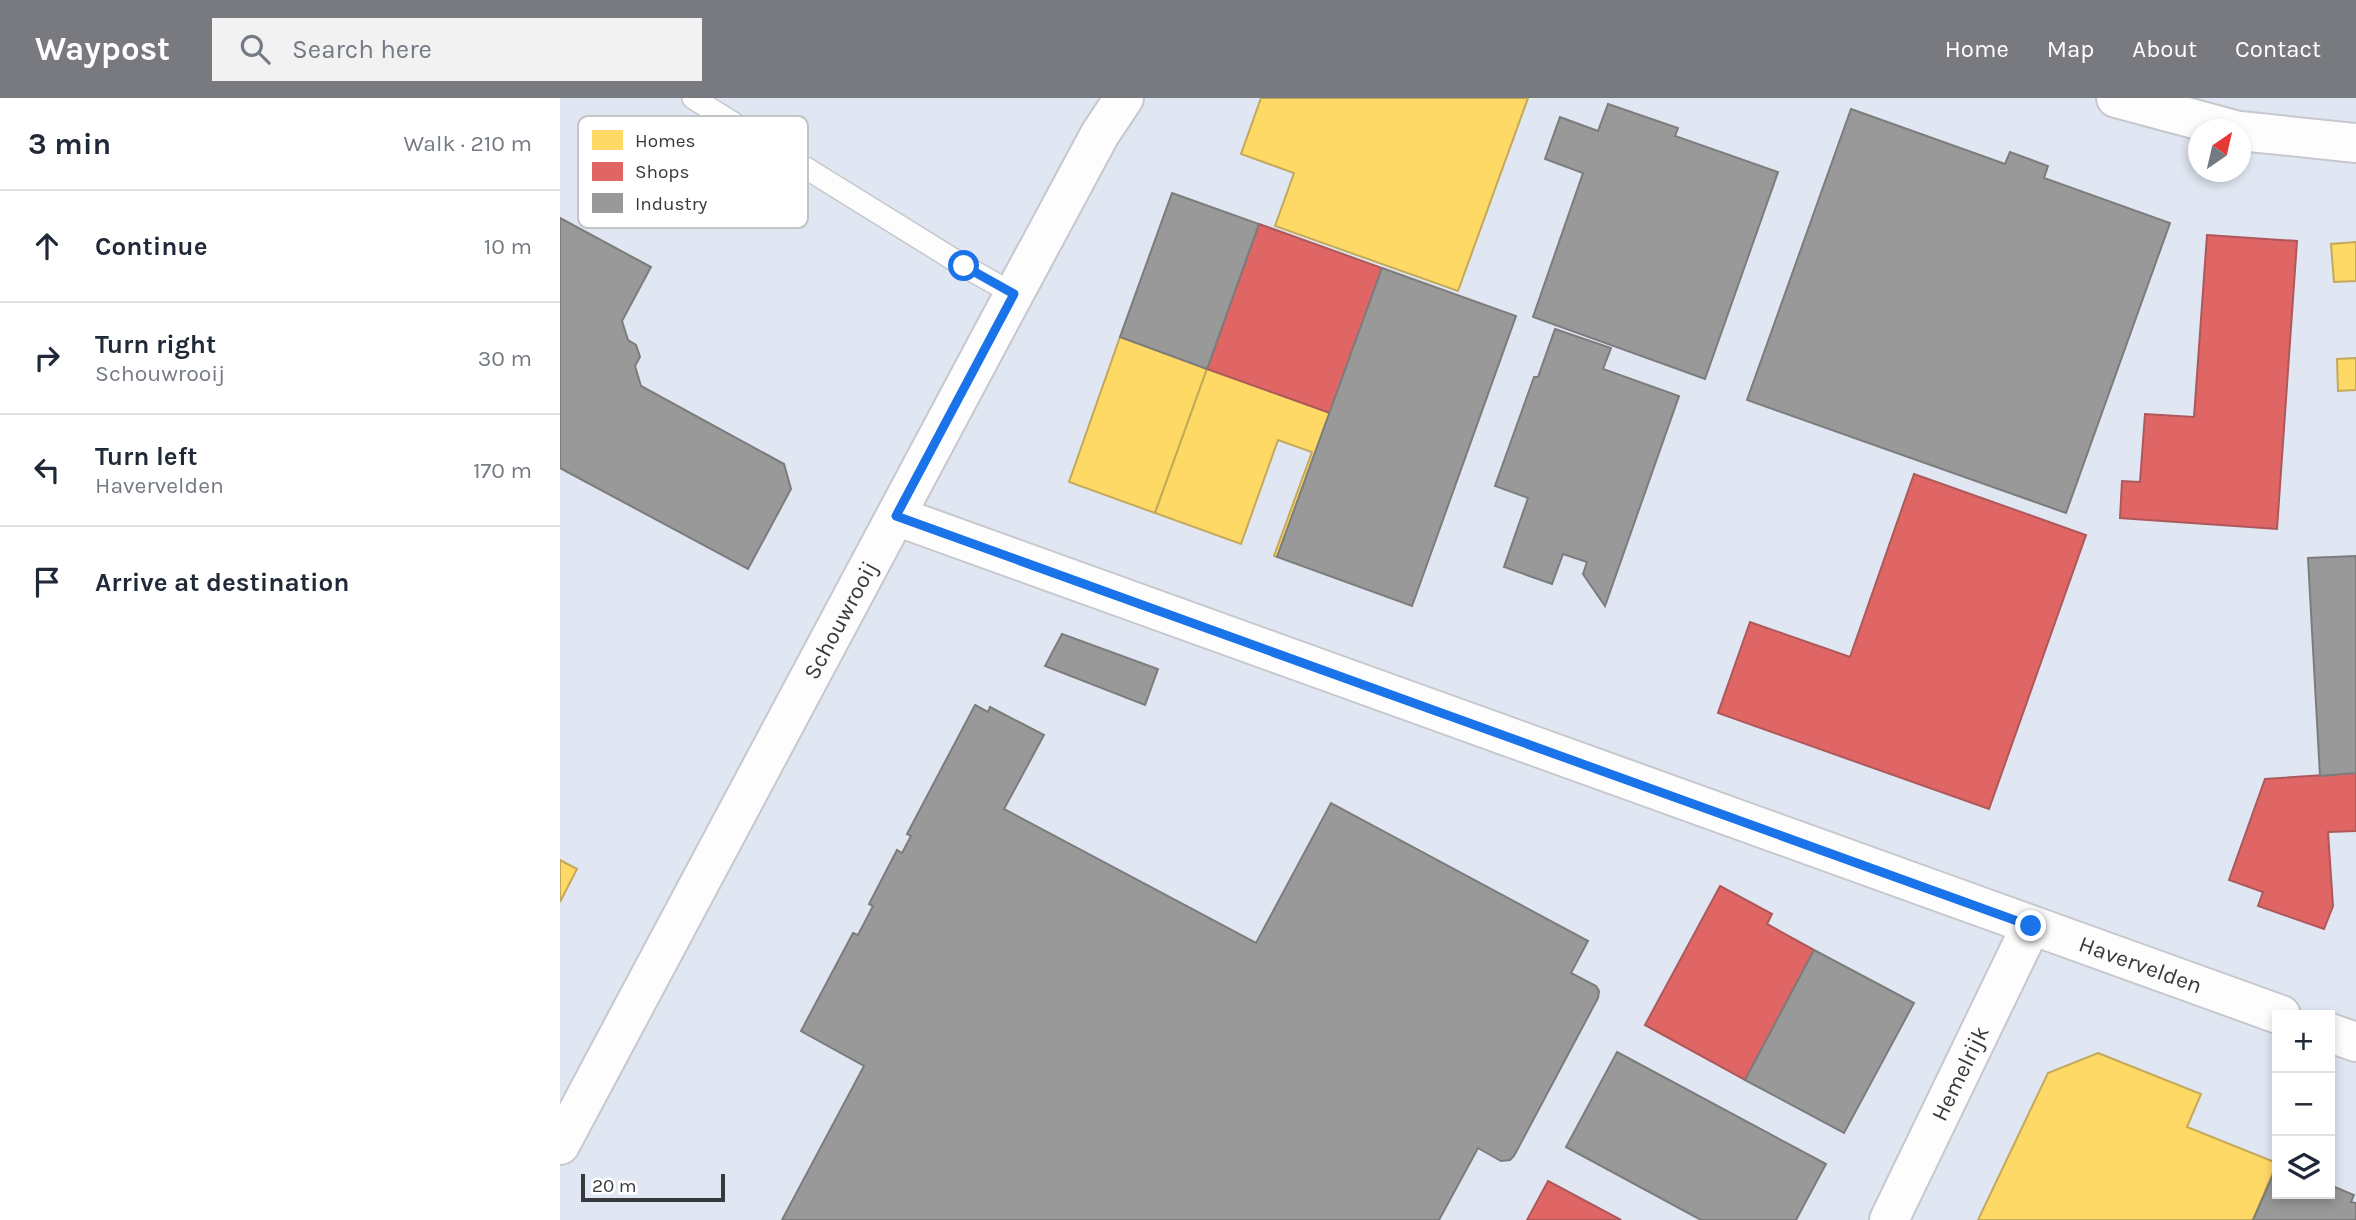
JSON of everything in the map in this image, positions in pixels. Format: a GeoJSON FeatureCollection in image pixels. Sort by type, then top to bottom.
{"type":"FeatureCollection","features":[{"type":"Feature","properties":{"kind":"street","name":"Schouwrooij"},"geometry":{"type":"LineString","coordinates":[[560,1145],[1100,134],[1124,98]]}},
{"type":"Feature","properties":{"kind":"street"},"geometry":{"type":"LineString","coordinates":[[2116,98],[2194,119]]}},
{"type":"Feature","properties":{"kind":"street"},"geometry":{"type":"LineString","coordinates":[[2251,132],[2356,143]]}},
{"type":"Feature","properties":{"kind":"street","name":"Havervelden"},"geometry":{"type":"LineString","coordinates":[[896,516],[2272,1012]]}},
{"type":"Feature","properties":{"kind":"street","name":"Hemelrijk"},"geometry":{"type":"LineString","coordinates":[[1889,1220],[2031,926]]}},
{"type":"Feature","properties":{"kind":"street"},"geometry":{"type":"LineString","coordinates":[[2335,1035],[2356,1042]]}},
{"type":"Feature","properties":{"kind":"lane"},"geometry":{"type":"LineString","coordinates":[[693,98],[722,116]]}},
{"type":"Feature","properties":{"kind":"lane"},"geometry":{"type":"LineString","coordinates":[[808,169],[1014,294]]}},
{"type":"Feature","properties":{"kind":"shaded area"},"geometry":{"type":"Polygon","coordinates":[[[560,98],[2356,98],[2356,1220],[560,1220],[560,98]]]}},
{"type":"Feature","properties":{"kind":"building: Homes"},"geometry":{"type":"Polygon","coordinates":[[[1261,98],[1528,98],[1458,291],[1275,226],[1294,173],[1241,154],[1261,98]]]}},
{"type":"Feature","properties":{"kind":"building: Homes"},"geometry":{"type":"Polygon","coordinates":[[[2356,242],[2356,281],[2334,282],[2331,244],[2356,242]]]}},
{"type":"Feature","properties":{"kind":"building: Homes"},"geometry":{"type":"Polygon","coordinates":[[[1120,337],[1207,369],[1155,513],[1069,482],[1120,337]]]}},
{"type":"Feature","properties":{"kind":"building: Homes"},"geometry":{"type":"Polygon","coordinates":[[[2356,358],[2356,390],[2338,391],[2337,359],[2356,358]]]}},
{"type":"Feature","properties":{"kind":"building: Homes"},"geometry":{"type":"Polygon","coordinates":[[[1207,369],[1330,413],[1277,557],[1274,556],[1312,452],[1278,440],[1241,544],[1155,513],[1207,369]]]}},
{"type":"Feature","properties":{"kind":"building: Homes"},"geometry":{"type":"Polygon","coordinates":[[[560,860],[577,869],[560,902],[560,860]]]}},
{"type":"Feature","properties":{"kind":"building: Homes"},"geometry":{"type":"Polygon","coordinates":[[[2098,1053],[2201,1094],[2187,1127],[2272,1161],[2272,1175],[2253,1220],[1978,1220],[2048,1073],[2098,1053]]]}},
{"type":"Feature","properties":{"kind":"building: Shops"},"geometry":{"type":"Polygon","coordinates":[[[1259,224],[1382,268],[1330,413],[1207,369],[1259,224]]]}},
{"type":"Feature","properties":{"kind":"building: Shops"},"geometry":{"type":"Polygon","coordinates":[[[2207,235],[2297,241],[2277,529],[2120,518],[2122,481],[2140,482],[2145,414],[2194,417],[2207,235]]]}},
{"type":"Feature","properties":{"kind":"building: Shops"},"geometry":{"type":"Polygon","coordinates":[[[1914,474],[2086,535],[1989,809],[1718,713],[1750,622],[1850,657],[1914,474]]]}},
{"type":"Feature","properties":{"kind":"building: Shops"},"geometry":{"type":"Polygon","coordinates":[[[2356,773],[2356,831],[2328,832],[2333,906],[2324,929],[2258,906],[2263,892],[2229,880],[2265,779],[2356,773]]]}},
{"type":"Feature","properties":{"kind":"building: Shops"},"geometry":{"type":"Polygon","coordinates":[[[1720,886],[1772,914],[1767,924],[1814,950],[1745,1080],[1645,1025],[1720,886]]]}},
{"type":"Feature","properties":{"kind":"building: Shops"},"geometry":{"type":"Polygon","coordinates":[[[1548,1181],[1621,1220],[1527,1220],[1548,1181]]]}},
{"type":"Feature","properties":{"kind":"building: Industry"},"geometry":{"type":"Polygon","coordinates":[[[1608,104],[1678,128],[1675,136],[1778,172],[1705,379],[1533,317],[1583,173],[1545,159],[1560,117],[1598,131],[1608,104]]]}},
{"type":"Feature","properties":{"kind":"building: Industry"},"geometry":{"type":"Polygon","coordinates":[[[1851,109],[2005,164],[2010,152],[2048,166],[2044,178],[2170,223],[2066,513],[1747,400],[1851,109]]]}},
{"type":"Feature","properties":{"kind":"building: Industry"},"geometry":{"type":"Polygon","coordinates":[[[1172,193],[1259,224],[1207,369],[1120,337],[1172,193]]]}},
{"type":"Feature","properties":{"kind":"building: Industry"},"geometry":{"type":"Polygon","coordinates":[[[560,218],[651,267],[622,321],[628,340],[636,345],[640,357],[635,366],[641,386],[784,464],[791,489],[748,569],[560,468],[560,218]]]}},
{"type":"Feature","properties":{"kind":"building: Industry"},"geometry":{"type":"Polygon","coordinates":[[[1382,268],[1516,316],[1412,606],[1277,557],[1382,268]]]}},
{"type":"Feature","properties":{"kind":"building: Industry"},"geometry":{"type":"Polygon","coordinates":[[[1555,329],[1611,348],[1603,369],[1679,396],[1605,606],[1583,574],[1587,562],[1563,554],[1552,584],[1504,567],[1528,498],[1495,486],[1534,377],[1538,377],[1555,329]]]}},
{"type":"Feature","properties":{"kind":"building: Industry"},"geometry":{"type":"Polygon","coordinates":[[[2356,556],[2356,773],[2320,776],[2308,558],[2356,556]]]}},
{"type":"Feature","properties":{"kind":"building: Industry"},"geometry":{"type":"Polygon","coordinates":[[[1062,634],[1158,669],[1145,705],[1045,666],[1062,634]]]}},
{"type":"Feature","properties":{"kind":"building: Industry"},"geometry":{"type":"Polygon","coordinates":[[[975,705],[988,712],[990,707],[1044,735],[1004,809],[1256,943],[1331,803],[1588,941],[1571,973],[1596,986],[1599,991],[1598,998],[1514,1156],[1510,1160],[1501,1161],[1478,1148],[1439,1220],[782,1220],[864,1066],[801,1031],[853,933],[858,935],[873,906],[869,904],[897,850],[902,853],[911,836],[907,834],[975,705]]]}},
{"type":"Feature","properties":{"kind":"building: Industry"},"geometry":{"type":"Polygon","coordinates":[[[1814,950],[1914,1003],[1844,1133],[1745,1080],[1814,950]]]}},
{"type":"Feature","properties":{"kind":"building: Industry"},"geometry":{"type":"Polygon","coordinates":[[[1617,1052],[1826,1164],[1796,1220],[1701,1220],[1566,1147],[1617,1052]]]}},
{"type":"Feature","properties":{"kind":"building: Industry"},"geometry":{"type":"Polygon","coordinates":[[[2272,1177],[2272,1199],[2335,1199],[2335,1187],[2354,1195],[2351,1202],[2356,1203],[2356,1220],[2253,1220],[2272,1177]]]}},
{"type":"Feature","properties":{"kind":"route"},"geometry":{"type":"LineString","coordinates":[[964,266],[1014,294],[896,516],[2031,926]]}}]}
